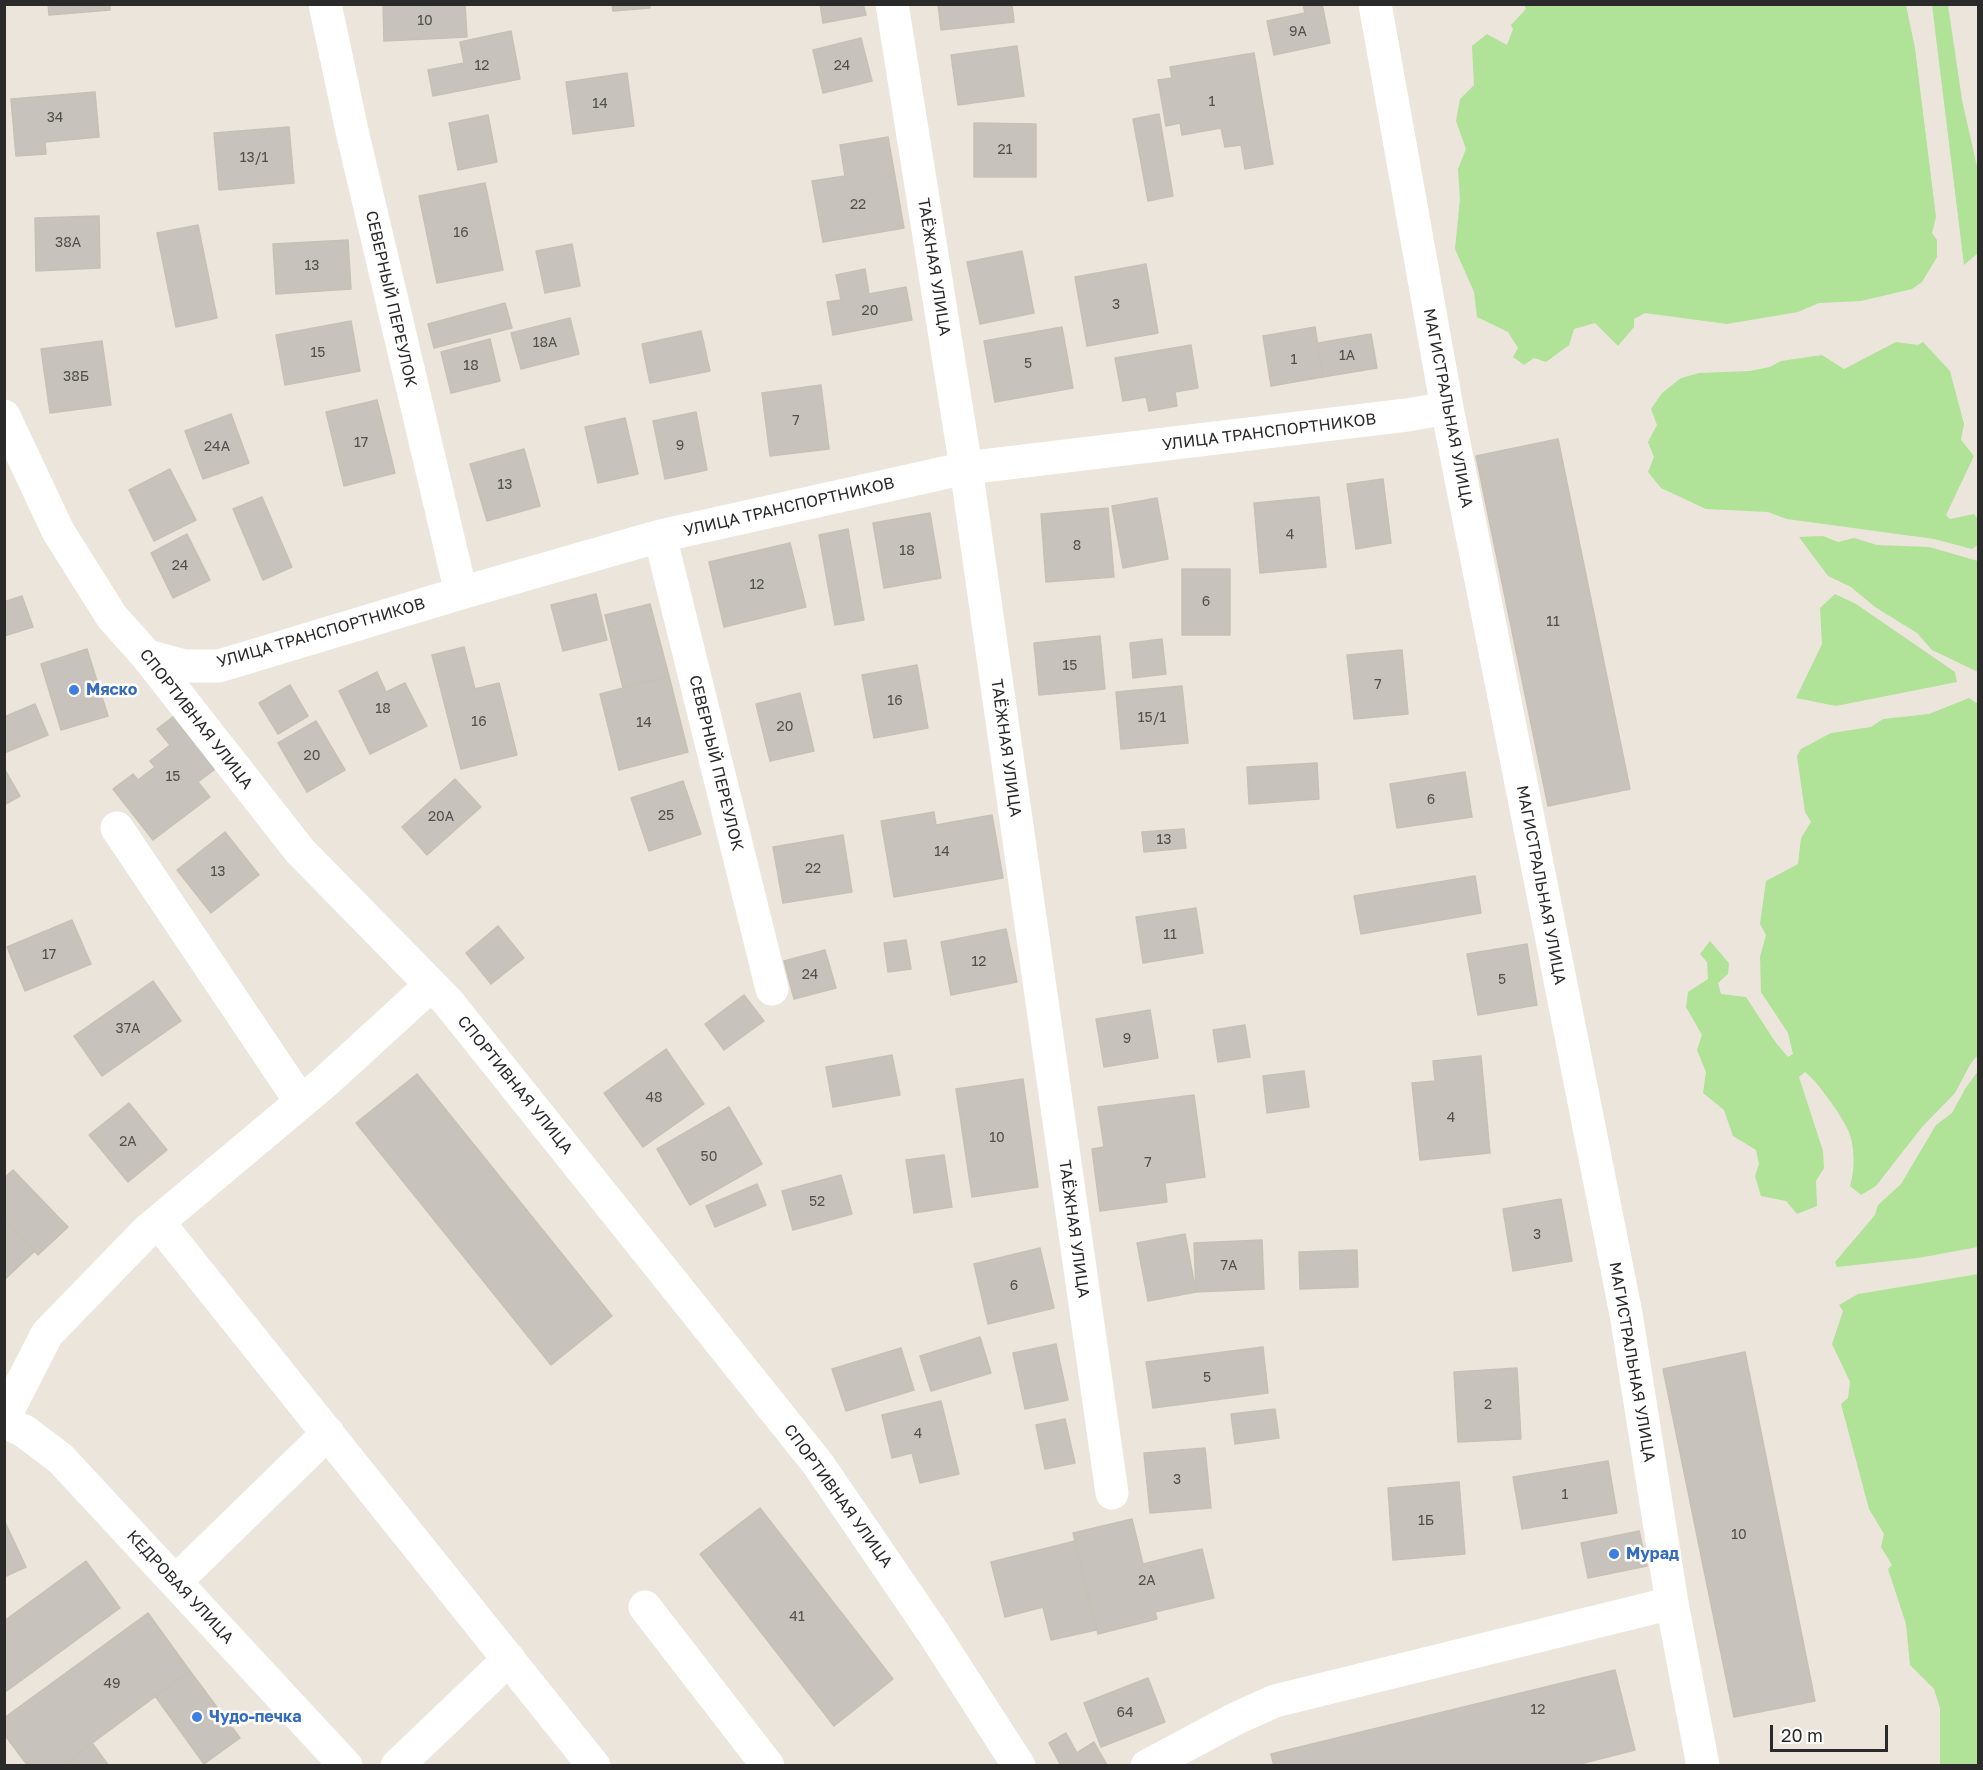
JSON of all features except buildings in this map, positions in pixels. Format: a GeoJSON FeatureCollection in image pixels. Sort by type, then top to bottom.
{"type":"FeatureCollection","features":[{"type":"Feature","properties":{"kind":"street","name":"СЕВЕРНЫЙ ПЕРЕУЛОК"},"geometry":{"type":"LineString","coordinates":[[325,4],[352,130],[461,592]]}},
{"type":"Feature","properties":{"kind":"street","name":"ТАЁЖНАЯ УЛИЦА"},"geometry":{"type":"LineString","coordinates":[[892,4],[966,468],[1112,1493]]}},
{"type":"Feature","properties":{"kind":"street","name":"МАГИСТРАЛЬНАЯ УЛИЦА"},"geometry":{"type":"LineString","coordinates":[[1375,4],[1447,408],[1626,1314],[1672,1603],[1703,1766]]}},
{"type":"Feature","properties":{"kind":"street","name":"УЛИЦА ТРАНСПОРТНИКОВ"},"geometry":{"type":"LineString","coordinates":[[147,656],[184,666],[219,666],[461,592],[660,537],[966,468],[1407,415],[1447,408]]}},
{"type":"Feature","properties":{"kind":"street","name":"СПОРТИВНАЯ УЛИЦА"},"geometry":{"type":"LineString","coordinates":[[4,416],[58,531],[112,616],[147,656],[300,851],[448,1002],[818,1464],[934,1634],[1019,1766]]}},
{"type":"Feature","properties":{"kind":"street","name":"СЕВЕРНЫЙ ПЕРЕУЛОК"},"geometry":{"type":"LineString","coordinates":[[660,537],[772,989]]}},
{"type":"Feature","properties":{"kind":"street"},"geometry":{"type":"LineString","coordinates":[[117,828],[301,1102]]}},
{"type":"Feature","properties":{"kind":"street"},"geometry":{"type":"LineString","coordinates":[[4,1420],[47,1334],[158,1222],[301,1102],[431,985]]}},
{"type":"Feature","properties":{"kind":"street"},"geometry":{"type":"LineString","coordinates":[[158,1222],[594,1766]]}},
{"type":"Feature","properties":{"kind":"street","name":"КЕДРОВАЯ УЛИЦА"},"geometry":{"type":"LineString","coordinates":[[4,1420],[24,1431],[61,1459],[346,1766]]}},
{"type":"Feature","properties":{"kind":"street"},"geometry":{"type":"LineString","coordinates":[[175,1582],[328,1433]]}},
{"type":"Feature","properties":{"kind":"street"},"geometry":{"type":"LineString","coordinates":[[1147,1766],[1237,1718],[1275,1701],[1672,1603]]}},
{"type":"Feature","properties":{"kind":"street"},"geometry":{"type":"LineString","coordinates":[[645,1607],[768,1766]]}},
{"type":"Feature","properties":{"kind":"street"},"geometry":{"type":"LineString","coordinates":[[397,1766],[509,1659]]}},
{"type":"Feature","properties":{"kind":"green space"},"geometry":{"type":"Polygon","coordinates":[[[1524,5],[1906,5],[1915,48],[1936,217],[1932,233],[1937,240],[1937,257],[1922,282],[1912,289],[1861,301],[1819,303],[1798,312],[1727,324],[1645,313],[1634,319],[1634,327],[1618,346],[1595,323],[1574,329],[1569,345],[1546,362],[1534,358],[1524,365],[1513,357],[1518,348],[1508,332],[1477,317],[1474,292],[1455,249],[1460,199],[1458,169],[1466,149],[1456,121],[1460,99],[1474,85],[1472,46],[1487,34],[1507,45],[1513,29],[1511,25],[1526,9],[1524,5]]]}},
{"type":"Feature","properties":{"kind":"green space"},"geometry":{"type":"Polygon","coordinates":[[[1932,5],[1948,5],[1962,100],[1978,171],[1978,253],[1964,265],[1932,5]]]}},
{"type":"Feature","properties":{"kind":"green space"},"geometry":{"type":"Polygon","coordinates":[[[1896,342],[1918,345],[1923,342],[1950,371],[1964,424],[1961,440],[1974,456],[1946,515],[1950,519],[1974,514],[1978,519],[1978,545],[1972,549],[1934,539],[1787,519],[1768,512],[1706,509],[1661,488],[1648,472],[1654,457],[1648,442],[1657,425],[1651,409],[1662,393],[1681,378],[1699,373],[1750,371],[1770,367],[1781,361],[1822,355],[1844,369],[1896,342]]]}},
{"type":"Feature","properties":{"kind":"green space"},"geometry":{"type":"Polygon","coordinates":[[[1823,536],[1838,542],[1854,538],[1877,545],[1929,547],[1978,561],[1978,672],[1932,650],[1917,633],[1875,607],[1851,587],[1828,576],[1799,537],[1823,536]]]}},
{"type":"Feature","properties":{"kind":"green space"},"geometry":{"type":"Polygon","coordinates":[[[1835,594],[1856,604],[1955,672],[1957,682],[1836,706],[1796,698],[1822,644],[1820,608],[1835,594]]]}},
{"type":"Feature","properties":{"kind":"green space"},"geometry":{"type":"Polygon","coordinates":[[[1969,698],[1978,704],[1978,1055],[1971,1063],[1955,1093],[1922,1127],[1876,1186],[1861,1195],[1850,1186],[1853,1152],[1846,1125],[1816,1083],[1805,1072],[1799,1077],[1823,1151],[1824,1168],[1816,1181],[1817,1206],[1797,1214],[1786,1201],[1761,1196],[1755,1176],[1759,1164],[1756,1150],[1733,1136],[1724,1110],[1703,1093],[1706,1072],[1697,1050],[1702,1035],[1686,1007],[1688,992],[1708,979],[1707,962],[1700,954],[1710,941],[1729,963],[1728,974],[1718,983],[1721,994],[1746,997],[1776,1043],[1788,1057],[1793,1054],[1788,1033],[1761,992],[1760,957],[1766,935],[1760,924],[1766,881],[1798,864],[1801,838],[1811,822],[1805,812],[1797,756],[1801,749],[1831,733],[1871,727],[1883,719],[1929,714],[1969,698]]]}},
{"type":"Feature","properties":{"kind":"green space"},"geometry":{"type":"Polygon","coordinates":[[[1978,1071],[1978,1247],[1918,1258],[1837,1267],[1835,1262],[1875,1215],[1878,1205],[1901,1184],[1936,1125],[1952,1113],[1978,1071]]]}},
{"type":"Feature","properties":{"kind":"green space"},"geometry":{"type":"Polygon","coordinates":[[[1978,1274],[1978,1765],[1940,1765],[1940,1708],[1934,1689],[1910,1665],[1906,1624],[1888,1569],[1892,1565],[1881,1547],[1884,1534],[1869,1509],[1841,1404],[1848,1398],[1850,1382],[1832,1344],[1843,1311],[1839,1305],[1858,1294],[1978,1274]]]}},
{"type":"Feature","properties":{"kind":"place","name":"Мяско"},"geometry":{"type":"Point","coordinates":[74,690]}},
{"type":"Feature","properties":{"kind":"place","name":"Мурад"},"geometry":{"type":"Point","coordinates":[1614,1554]}},
{"type":"Feature","properties":{"kind":"place","name":"Чудо-печка"},"geometry":{"type":"Point","coordinates":[197,1717]}}]}
